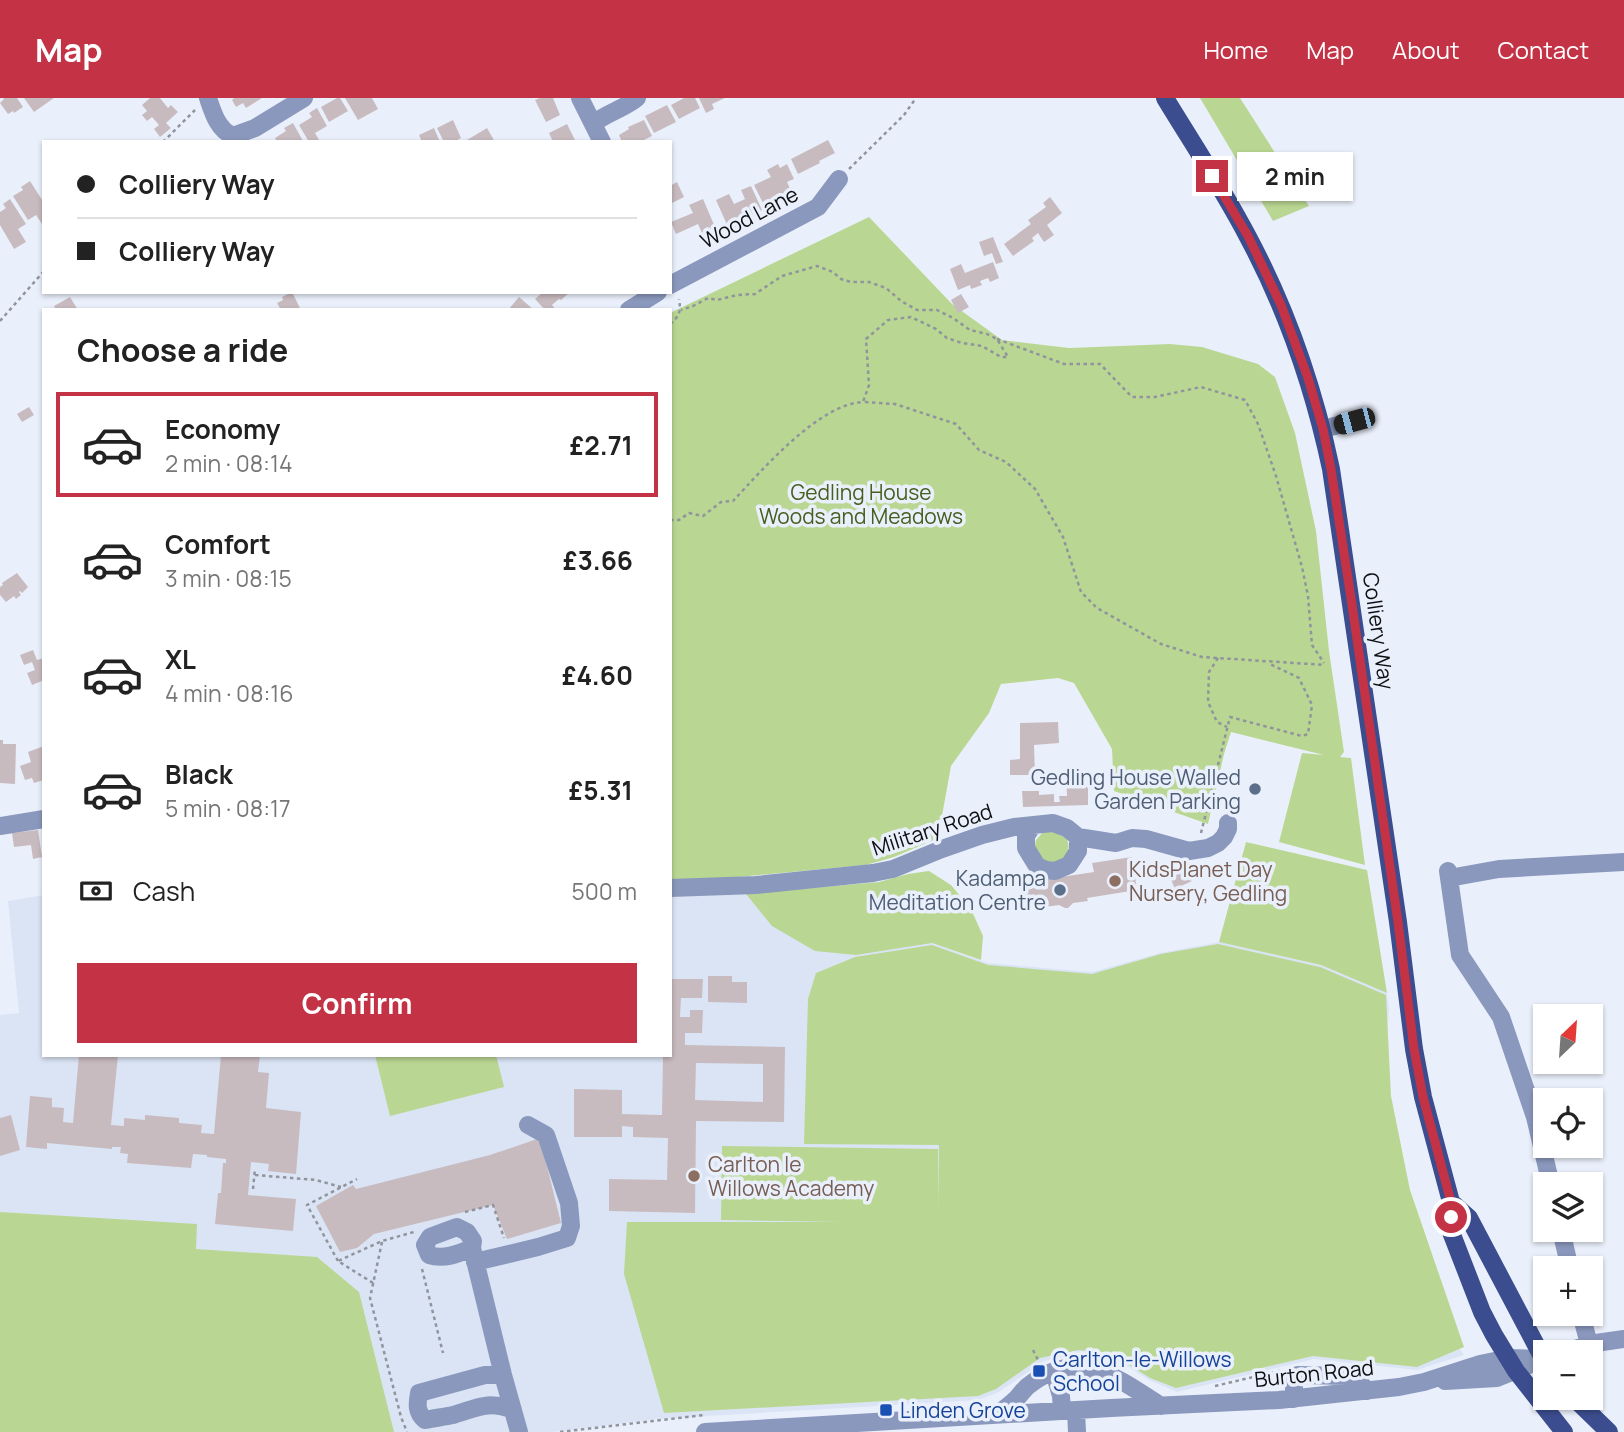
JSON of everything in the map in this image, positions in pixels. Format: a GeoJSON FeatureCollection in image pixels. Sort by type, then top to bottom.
{"type":"FeatureCollection","features":[{"type":"Feature","properties":{"kind":"main road","name":"Colliery Way"},"geometry":{"type":"LineString","coordinates":[[1165,98],[1248,236],[1281,305],[1308,378],[1331,469],[1398,922],[1414,1049],[1423,1097],[1451,1202],[1451,1232],[1493,1335],[1564,1432]]}},
{"type":"Feature","properties":{"kind":"main road","name":"Colliery Way"},"geometry":{"type":"LineString","coordinates":[[1451,1202],[1469,1218],[1534,1340]]}},
{"type":"Feature","properties":{"kind":"main road"},"geometry":{"type":"LineString","coordinates":[[1586,1410],[1609,1432]]}},
{"type":"Feature","properties":{"kind":"street"},"geometry":{"type":"LineString","coordinates":[[203,102],[233,139],[304,98]]}},
{"type":"Feature","properties":{"kind":"street"},"geometry":{"type":"LineString","coordinates":[[580,98],[601,140]]}},
{"type":"Feature","properties":{"kind":"street"},"geometry":{"type":"LineString","coordinates":[[593,124],[637,98]]}},
{"type":"Feature","properties":{"kind":"street","name":"Wood Lane"},"geometry":{"type":"LineString","coordinates":[[672,279],[813,209],[839,179]]}},
{"type":"Feature","properties":{"kind":"street"},"geometry":{"type":"LineString","coordinates":[[632,308],[655,294]]}},
{"type":"Feature","properties":{"kind":"street"},"geometry":{"type":"LineString","coordinates":[[1323,429],[1354,421]]}},
{"type":"Feature","properties":{"kind":"street"},"geometry":{"type":"LineString","coordinates":[[0,826],[42,819]]}},
{"type":"Feature","properties":{"kind":"street","name":"Military Road"},"geometry":{"type":"LineString","coordinates":[[672,888],[745,886],[873,873],[893,869],[982,835],[1014,827],[1053,823],[1067,828],[1078,837],[1100,842],[1116,843],[1132,838],[1146,839],[1189,851],[1208,848]]}},
{"type":"Feature","properties":{"kind":"street"},"geometry":{"type":"LineString","coordinates":[[1208,848],[1224,836],[1228,823]]}},
{"type":"Feature","properties":{"kind":"street"},"geometry":{"type":"LineString","coordinates":[[1033,825],[1026,836],[1026,848],[1037,866],[1046,870],[1055,871],[1069,864],[1078,851],[1078,837]]}},
{"type":"Feature","properties":{"kind":"street"},"geometry":{"type":"LineString","coordinates":[[1548,1172],[1535,1117],[1501,1017],[1460,955],[1448,875],[1499,869],[1624,862]]}},
{"type":"Feature","properties":{"kind":"street"},"geometry":{"type":"LineString","coordinates":[[519,1432],[473,1255],[538,1247],[567,1238],[572,1226],[569,1203],[572,1189],[546,1135],[528,1125]]}},
{"type":"Feature","properties":{"kind":"street"},"geometry":{"type":"LineString","coordinates":[[1603,1342],[1624,1339]]}},
{"type":"Feature","properties":{"kind":"street","name":"Burton Road"},"geometry":{"type":"LineString","coordinates":[[705,1432],[989,1421],[1069,1410],[1294,1399],[1424,1382],[1497,1378],[1513,1365],[1533,1362]]}},
{"type":"Feature","properties":{"kind":"street"},"geometry":{"type":"LineString","coordinates":[[1048,1369],[1082,1367],[1105,1372],[1161,1406]]}},
{"type":"Feature","properties":{"kind":"street"},"geometry":{"type":"LineString","coordinates":[[1048,1369],[1077,1432]]}},
{"type":"Feature","properties":{"kind":"street"},"geometry":{"type":"LineString","coordinates":[[989,1421],[1046,1375],[1048,1369]]}},
{"type":"Feature","properties":{"kind":"street"},"geometry":{"type":"LineString","coordinates":[[1105,1372],[1111,1390],[1111,1408]]}},
{"type":"Feature","properties":{"kind":"street"},"geometry":{"type":"LineString","coordinates":[[503,1376],[485,1375],[419,1393],[416,1405],[425,1420],[451,1416],[479,1406],[500,1405],[513,1410]]}},
{"type":"Feature","properties":{"kind":"path"},"geometry":{"type":"LineString","coordinates":[[839,179],[904,115],[916,98]]}},
{"type":"Feature","properties":{"kind":"path"},"geometry":{"type":"LineString","coordinates":[[165,140],[203,102]]}},
{"type":"Feature","properties":{"kind":"path"},"geometry":{"type":"LineString","coordinates":[[672,520],[678,520],[689,513],[703,516],[721,502],[733,500],[793,440],[818,420],[849,402],[895,404],[956,424],[979,450],[1006,462],[1035,489],[1063,537],[1081,592],[1097,608],[1161,644],[1202,657],[1325,665],[1312,645],[1308,596],[1302,567],[1276,476],[1258,424],[1245,400],[1201,387],[1155,397],[1132,397],[1100,364],[1064,364],[970,330],[937,310],[917,310],[886,288],[869,282],[851,282],[817,265],[782,276],[755,294],[717,300],[708,298],[681,310]]}},
{"type":"Feature","properties":{"kind":"path"},"geometry":{"type":"LineString","coordinates":[[0,321],[42,273]]}},
{"type":"Feature","properties":{"kind":"path"},"geometry":{"type":"LineString","coordinates":[[672,279],[681,310],[672,322]]}},
{"type":"Feature","properties":{"kind":"path"},"geometry":{"type":"LineString","coordinates":[[863,402],[869,385],[866,339],[888,320],[911,317],[936,329],[947,338],[982,346],[1001,357],[1008,357],[997,339]]}},
{"type":"Feature","properties":{"kind":"path"},"geometry":{"type":"LineString","coordinates":[[1218,658],[1209,672],[1208,702],[1217,722],[1227,727]]}},
{"type":"Feature","properties":{"kind":"path"},"geometry":{"type":"LineString","coordinates":[[1208,848],[1198,842],[1230,717],[1302,736],[1308,734],[1312,705],[1299,678],[1264,661]]}},
{"type":"Feature","properties":{"kind":"path"},"geometry":{"type":"LineString","coordinates":[[253,1189],[255,1169]]}},
{"type":"Feature","properties":{"kind":"path"},"geometry":{"type":"LineString","coordinates":[[255,1175],[316,1180],[342,1187]]}},
{"type":"Feature","properties":{"kind":"path"},"geometry":{"type":"LineString","coordinates":[[338,1261],[307,1205],[357,1179]]}},
{"type":"Feature","properties":{"kind":"path"},"geometry":{"type":"LineString","coordinates":[[382,1241],[370,1298],[407,1432]]}},
{"type":"Feature","properties":{"kind":"path"},"geometry":{"type":"LineString","coordinates":[[421,1266],[443,1353]]}},
{"type":"Feature","properties":{"kind":"path"},"geometry":{"type":"LineString","coordinates":[[1033,1350],[1048,1369]]}},
{"type":"Feature","properties":{"kind":"shaded area","name":"Carlton le Willows Academy"},"geometry":{"type":"Polygon","coordinates":[[[786,892],[988,963],[1092,972],[1160,953],[1219,942],[1321,965],[1387,993],[1389,1009],[1380,1135],[1430,1305],[1464,1355],[1417,1370],[1314,1359],[1177,1392],[1149,1380],[1111,1356],[1080,1353],[1044,1361],[999,1392],[979,1400],[657,1419],[553,1432],[0,1432],[0,1015],[19,1013],[8,901],[42,895],[42,1057],[672,1057],[672,896],[786,892]]]}},
{"type":"Feature","properties":{"kind":"green space"},"geometry":{"type":"Polygon","coordinates":[[[1200,98],[1240,98],[1309,206],[1273,221],[1200,98]]]}},
{"type":"Feature","properties":{"kind":"green space","name":"Gedling House Woods and Meadows"},"geometry":{"type":"Polygon","coordinates":[[[869,217],[952,304],[1002,340],[1069,348],[1170,344],[1202,347],[1258,364],[1275,377],[1295,433],[1316,531],[1329,651],[1344,752],[1340,757],[1351,758],[1365,865],[1279,842],[1302,753],[1324,755],[1231,732],[1208,824],[1114,791],[1112,749],[1074,683],[1058,678],[1001,684],[989,713],[951,766],[938,838],[894,857],[866,865],[696,881],[672,880],[672,312],[869,217]]]}},
{"type":"Feature","properties":{"kind":"green space"},"geometry":{"type":"Polygon","coordinates":[[[1056,830],[1068,841],[1068,852],[1061,861],[1044,862],[1035,846],[1036,840],[1044,831],[1056,830]]]}},
{"type":"Feature","properties":{"kind":"green space"},"geometry":{"type":"Polygon","coordinates":[[[1246,842],[1367,870],[1387,993],[1321,965],[1219,942],[1246,842]]]}},
{"type":"Feature","properties":{"kind":"green space"},"geometry":{"type":"Polygon","coordinates":[[[929,871],[951,885],[971,909],[983,936],[981,960],[932,943],[856,955],[815,951],[772,926],[746,894],[879,882],[929,871]]]}},
{"type":"Feature","properties":{"kind":"green space"},"geometry":{"type":"Polygon","coordinates":[[[1218,944],[1320,967],[1386,995],[1391,1096],[1410,1190],[1464,1347],[1417,1367],[1313,1356],[1176,1388],[1150,1378],[1112,1354],[1079,1350],[1040,1358],[996,1389],[978,1396],[664,1413],[624,1274],[627,1222],[843,1222],[721,1220],[722,1146],[938,1149],[938,1209],[939,1145],[804,1144],[808,999],[816,973],[855,957],[932,945],[988,965],[1092,974],[1161,954],[1218,944]]]}},
{"type":"Feature","properties":{"kind":"green space"},"geometry":{"type":"Polygon","coordinates":[[[375,1057],[496,1057],[504,1087],[390,1116],[375,1057]]]}},
{"type":"Feature","properties":{"kind":"green space"},"geometry":{"type":"Polygon","coordinates":[[[0,1212],[197,1224],[196,1249],[317,1257],[359,1292],[394,1432],[0,1432],[0,1212]]]}},
{"type":"Feature","properties":{"kind":"building"},"geometry":{"type":"Polygon","coordinates":[[[3,98],[17,98],[23,107],[8,114],[0,103],[3,98]]]}},
{"type":"Feature","properties":{"kind":"building"},"geometry":{"type":"Polygon","coordinates":[[[24,98],[54,98],[34,112],[24,98]]]}},
{"type":"Feature","properties":{"kind":"building"},"geometry":{"type":"Polygon","coordinates":[[[150,98],[160,98],[168,108],[171,105],[178,112],[166,123],[171,128],[160,137],[154,129],[159,125],[152,117],[147,121],[142,115],[147,111],[142,105],[150,98]]]}},
{"type":"Feature","properties":{"kind":"building"},"geometry":{"type":"Polygon","coordinates":[[[262,98],[246,108],[243,103],[236,107],[232,100],[262,98]]]}},
{"type":"Feature","properties":{"kind":"building"},"geometry":{"type":"Polygon","coordinates":[[[340,98],[348,111],[329,122],[321,107],[340,98]]]}},
{"type":"Feature","properties":{"kind":"building"},"geometry":{"type":"Polygon","coordinates":[[[345,98],[372,98],[378,109],[358,120],[345,98]]]}},
{"type":"Feature","properties":{"kind":"building"},"geometry":{"type":"Polygon","coordinates":[[[553,98],[560,115],[546,122],[535,100],[553,98]]]}},
{"type":"Feature","properties":{"kind":"building"},"geometry":{"type":"Polygon","coordinates":[[[684,98],[695,98],[700,108],[679,119],[671,105],[684,98]]]}},
{"type":"Feature","properties":{"kind":"building"},"geometry":{"type":"Polygon","coordinates":[[[699,98],[725,98],[712,104],[714,109],[706,113],[699,98]]]}},
{"type":"Feature","properties":{"kind":"building"},"geometry":{"type":"Polygon","coordinates":[[[667,105],[676,122],[654,133],[645,116],[667,105]]]}},
{"type":"Feature","properties":{"kind":"building"},"geometry":{"type":"Polygon","coordinates":[[[317,108],[327,126],[315,133],[319,140],[308,140],[299,125],[312,117],[309,113],[317,108]]]}},
{"type":"Feature","properties":{"kind":"building"},"geometry":{"type":"Polygon","coordinates":[[[453,120],[461,138],[443,140],[437,128],[453,120]]]}},
{"type":"Feature","properties":{"kind":"building"},"geometry":{"type":"Polygon","coordinates":[[[644,120],[652,136],[644,140],[621,140],[619,135],[629,129],[628,127],[644,120]]]}},
{"type":"Feature","properties":{"kind":"building"},"geometry":{"type":"Polygon","coordinates":[[[293,123],[302,140],[276,140],[275,138],[286,131],[284,128],[293,123]]]}},
{"type":"Feature","properties":{"kind":"building"},"geometry":{"type":"Polygon","coordinates":[[[567,124],[575,140],[552,140],[549,133],[567,124]]]}},
{"type":"Feature","properties":{"kind":"building"},"geometry":{"type":"Polygon","coordinates":[[[434,128],[439,140],[421,140],[419,135],[434,128]]]}},
{"type":"Feature","properties":{"kind":"building"},"geometry":{"type":"Polygon","coordinates":[[[487,128],[494,140],[467,140],[487,128]]]}},
{"type":"Feature","properties":{"kind":"building"},"geometry":{"type":"Polygon","coordinates":[[[828,140],[835,153],[798,174],[791,159],[828,140]]]}},
{"type":"Feature","properties":{"kind":"building"},"geometry":{"type":"Polygon","coordinates":[[[778,164],[780,168],[787,164],[794,179],[787,182],[793,195],[772,206],[770,203],[764,205],[754,185],[771,177],[767,170],[778,164]]]}},
{"type":"Feature","properties":{"kind":"building"},"geometry":{"type":"Polygon","coordinates":[[[30,181],[42,200],[42,224],[36,215],[28,220],[13,196],[23,190],[21,187],[30,181]]]}},
{"type":"Feature","properties":{"kind":"building"},"geometry":{"type":"Polygon","coordinates":[[[677,182],[684,197],[672,203],[672,185],[677,182]]]}},
{"type":"Feature","properties":{"kind":"building"},"geometry":{"type":"Polygon","coordinates":[[[751,186],[762,210],[739,221],[744,230],[732,236],[716,200],[729,194],[734,204],[745,199],[741,190],[751,186]]]}},
{"type":"Feature","properties":{"kind":"building"},"geometry":{"type":"Polygon","coordinates":[[[1050,197],[1062,213],[1047,225],[1054,235],[1044,242],[1038,233],[1032,238],[1034,241],[1013,256],[1004,244],[1031,224],[1028,220],[1046,207],[1043,203],[1050,197]]]}},
{"type":"Feature","properties":{"kind":"building"},"geometry":{"type":"Polygon","coordinates":[[[10,199],[26,224],[18,229],[26,242],[14,249],[0,225],[0,212],[6,208],[3,204],[10,199]]]}},
{"type":"Feature","properties":{"kind":"building"},"geometry":{"type":"Polygon","coordinates":[[[703,199],[721,241],[708,247],[698,224],[676,234],[672,222],[693,213],[689,205],[703,199]]]}},
{"type":"Feature","properties":{"kind":"building"},"geometry":{"type":"Polygon","coordinates":[[[993,237],[1003,262],[996,264],[992,253],[984,256],[979,242],[993,237]]]}},
{"type":"Feature","properties":{"kind":"building"},"geometry":{"type":"Polygon","coordinates":[[[993,262],[999,278],[990,282],[988,278],[980,281],[982,285],[971,289],[970,285],[958,290],[950,269],[961,264],[965,273],[993,262]]]}},
{"type":"Feature","properties":{"kind":"building"},"geometry":{"type":"Polygon","coordinates":[[[293,294],[300,308],[280,308],[277,303],[283,300],[282,297],[293,294]]]}},
{"type":"Feature","properties":{"kind":"building"},"geometry":{"type":"Polygon","coordinates":[[[541,294],[568,294],[552,305],[554,308],[543,308],[535,299],[541,294]]]}},
{"type":"Feature","properties":{"kind":"building"},"geometry":{"type":"Polygon","coordinates":[[[961,294],[969,307],[958,313],[951,300],[961,294]]]}},
{"type":"Feature","properties":{"kind":"building"},"geometry":{"type":"Polygon","coordinates":[[[70,297],[77,308],[55,308],[54,306],[70,297]]]}},
{"type":"Feature","properties":{"kind":"building"},"geometry":{"type":"Polygon","coordinates":[[[519,297],[532,308],[510,308],[519,297]]]}},
{"type":"Feature","properties":{"kind":"building"},"geometry":{"type":"Polygon","coordinates":[[[29,407],[34,415],[22,422],[17,414],[29,407]]]}},
{"type":"Feature","properties":{"kind":"building"},"geometry":{"type":"Polygon","coordinates":[[[17,573],[28,587],[22,593],[19,592],[21,595],[16,599],[14,596],[6,602],[0,595],[0,587],[17,573]]]}},
{"type":"Feature","properties":{"kind":"building"},"geometry":{"type":"Polygon","coordinates":[[[33,650],[37,660],[42,659],[42,681],[32,685],[27,673],[35,670],[32,662],[24,665],[20,655],[33,650]]]}},
{"type":"Feature","properties":{"kind":"building"},"geometry":{"type":"Polygon","coordinates":[[[1058,722],[1059,743],[1034,745],[1035,775],[1010,775],[1010,760],[1020,759],[1020,723],[1058,722]]]}},
{"type":"Feature","properties":{"kind":"building"},"geometry":{"type":"Polygon","coordinates":[[[0,740],[3,740],[3,744],[16,744],[15,784],[0,783],[0,740]]]}},
{"type":"Feature","properties":{"kind":"building"},"geometry":{"type":"Polygon","coordinates":[[[42,747],[42,781],[34,783],[32,778],[25,780],[20,766],[31,762],[28,752],[42,747]]]}},
{"type":"Feature","properties":{"kind":"building"},"geometry":{"type":"Polygon","coordinates":[[[1066,770],[1088,770],[1088,805],[1023,807],[1022,791],[1039,791],[1039,795],[1054,794],[1054,802],[1060,802],[1059,796],[1067,796],[1066,770]]]}},
{"type":"Feature","properties":{"kind":"building"},"geometry":{"type":"Polygon","coordinates":[[[38,830],[42,857],[33,859],[31,845],[14,847],[12,833],[38,830]]]}},
{"type":"Feature","properties":{"kind":"building"},"geometry":{"type":"Polygon","coordinates":[[[1132,857],[1137,890],[1087,898],[1088,901],[1073,903],[1068,908],[1059,905],[1030,909],[1025,907],[1022,883],[1094,872],[1092,863],[1132,857]]]}},
{"type":"Feature","properties":{"kind":"building"},"geometry":{"type":"Polygon","coordinates":[[[1183,863],[1192,881],[1175,889],[1167,870],[1183,863]]]}},
{"type":"Feature","properties":{"kind":"building"},"geometry":{"type":"Polygon","coordinates":[[[708,976],[732,976],[732,982],[747,982],[747,1003],[708,1002],[708,976]]]}},
{"type":"Feature","properties":{"kind":"building"},"geometry":{"type":"Polygon","coordinates":[[[672,979],[703,979],[702,998],[681,998],[680,1017],[690,1017],[690,1010],[703,1010],[702,1033],[685,1033],[685,1045],[785,1047],[784,1122],[696,1121],[695,1213],[609,1211],[609,1179],[667,1180],[668,1138],[633,1137],[633,1127],[622,1126],[622,1137],[574,1137],[574,1089],[622,1090],[622,1114],[662,1115],[663,1057],[672,1057],[672,979]],[[696,1063],[695,1100],[763,1102],[763,1064],[696,1063]]]}},
{"type":"Feature","properties":{"kind":"building"},"geometry":{"type":"Polygon","coordinates":[[[79,1057],[118,1057],[111,1125],[124,1126],[124,1118],[145,1120],[145,1115],[179,1118],[179,1123],[202,1125],[201,1133],[214,1134],[221,1057],[260,1057],[258,1072],[269,1073],[266,1108],[301,1112],[296,1174],[268,1171],[269,1164],[251,1162],[248,1195],[296,1199],[293,1231],[215,1224],[223,1163],[226,1163],[226,1159],[193,1154],[191,1168],[127,1163],[128,1154],[120,1153],[121,1147],[112,1149],[47,1143],[47,1149],[26,1147],[30,1096],[52,1098],[52,1107],[64,1108],[63,1122],[73,1123],[79,1057]]]}},
{"type":"Feature","properties":{"kind":"building"},"geometry":{"type":"Polygon","coordinates":[[[11,1115],[20,1150],[0,1156],[0,1118],[11,1115]]]}},
{"type":"Feature","properties":{"kind":"building"},"geometry":{"type":"Polygon","coordinates":[[[540,1138],[561,1223],[507,1239],[493,1205],[374,1234],[357,1248],[340,1252],[316,1206],[353,1185],[356,1189],[490,1155],[540,1138]]]}},
{"type":"Feature","properties":{"kind":"place","name":"Gedling House Walled Garden Parking"},"geometry":{"type":"Point","coordinates":[1255,789]}},
{"type":"Feature","properties":{"kind":"place","name":"KidsPlanet Day Nursery, Gedling"},"geometry":{"type":"Point","coordinates":[1115,881]}},
{"type":"Feature","properties":{"kind":"place","name":"Kadampa Meditation Centre"},"geometry":{"type":"Point","coordinates":[1060,890]}},
{"type":"Feature","properties":{"kind":"place","name":"Carlton le Willows Academy"},"geometry":{"type":"Point","coordinates":[694,1176]}},
{"type":"Feature","properties":{"kind":"place","name":"Carlton-le-Willows School"},"geometry":{"type":"Point","coordinates":[1039,1371]}},
{"type":"Feature","properties":{"kind":"place","name":"Linden Grove"},"geometry":{"type":"Point","coordinates":[886,1410]}},
{"type":"Feature","properties":{"kind":"route"},"geometry":{"type":"LineString","coordinates":[[1212,176],[1248,236],[1281,305],[1308,378],[1323,429],[1351,598],[1414,1049],[1423,1097],[1451,1202],[1451,1217]]}}]}
